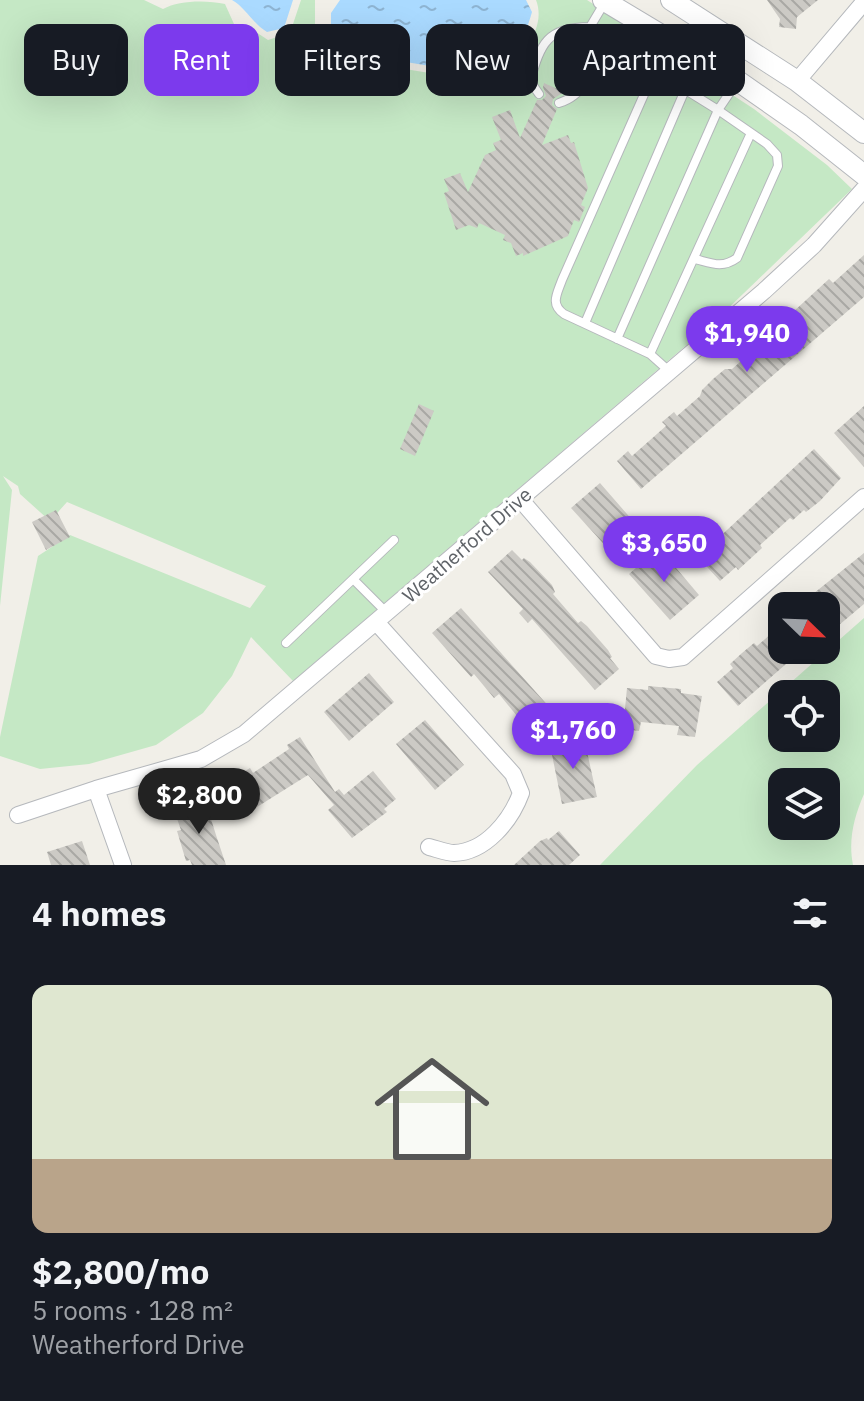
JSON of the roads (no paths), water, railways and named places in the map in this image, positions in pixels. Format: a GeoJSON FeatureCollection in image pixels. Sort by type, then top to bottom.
{"type":"FeatureCollection","features":[{"type":"Feature","properties":{"kind":"street"},"geometry":{"type":"LineString","coordinates":[[671,0],[797,81],[864,133]]}},
{"type":"Feature","properties":{"kind":"street"},"geometry":{"type":"LineString","coordinates":[[605,1],[643,24]]}},
{"type":"Feature","properties":{"kind":"street"},"geometry":{"type":"LineString","coordinates":[[797,81],[864,2]]}},
{"type":"Feature","properties":{"kind":"street"},"geometry":{"type":"LineString","coordinates":[[745,86],[864,175]]}},
{"type":"Feature","properties":{"kind":"street","name":"Weatherford Drive"},"geometry":{"type":"LineString","coordinates":[[18,815],[201,759],[244,734],[814,245],[864,189]]}},
{"type":"Feature","properties":{"kind":"street"},"geometry":{"type":"LineString","coordinates":[[520,499],[656,656],[669,659],[683,657],[864,497]]}},
{"type":"Feature","properties":{"kind":"street"},"geometry":{"type":"LineString","coordinates":[[382,618],[513,774],[521,793],[513,814],[486,842],[455,853],[429,847]]}},
{"type":"Feature","properties":{"kind":"street"},"geometry":{"type":"LineString","coordinates":[[96,789],[123,865]]}},
{"type":"Feature","properties":{"kind":"lane"},"geometry":{"type":"LineString","coordinates":[[592,24],[605,1]]}},
{"type":"Feature","properties":{"kind":"lane"},"geometry":{"type":"LineString","coordinates":[[539,94],[530,81],[537,55],[554,33]]}},
{"type":"Feature","properties":{"kind":"lane"},"geometry":{"type":"LineString","coordinates":[[559,103],[574,96]]}},
{"type":"Feature","properties":{"kind":"lane"},"geometry":{"type":"LineString","coordinates":[[643,96],[555,302],[556,308],[650,354],[670,371]]}},
{"type":"Feature","properties":{"kind":"lane"},"geometry":{"type":"LineString","coordinates":[[585,323],[682,96]]}},
{"type":"Feature","properties":{"kind":"lane"},"geometry":{"type":"LineString","coordinates":[[695,96],[767,144],[777,155],[778,166],[737,258],[729,264],[717,266],[695,259]]}},
{"type":"Feature","properties":{"kind":"lane"},"geometry":{"type":"LineString","coordinates":[[617,339],[718,110],[728,96]]}},
{"type":"Feature","properties":{"kind":"lane"},"geometry":{"type":"LineString","coordinates":[[650,354],[751,133]]}},
{"type":"Feature","properties":{"kind":"lane"},"geometry":{"type":"LineString","coordinates":[[286,643],[394,540]]}},
{"type":"Feature","properties":{"kind":"lane"},"geometry":{"type":"LineString","coordinates":[[353,579],[382,618]]}},
{"type":"Feature","properties":{"kind":"water"},"geometry":{"type":"Polygon","coordinates":[[[232,0],[293,0],[285,24],[275,24],[275,30],[267,32],[232,0]]]}},
{"type":"Feature","properties":{"kind":"water"},"geometry":{"type":"Polygon","coordinates":[[[340,0],[526,0],[532,12],[528,24],[426,24],[426,65],[410,63],[410,24],[331,24],[331,13],[340,0]]]}}]}
